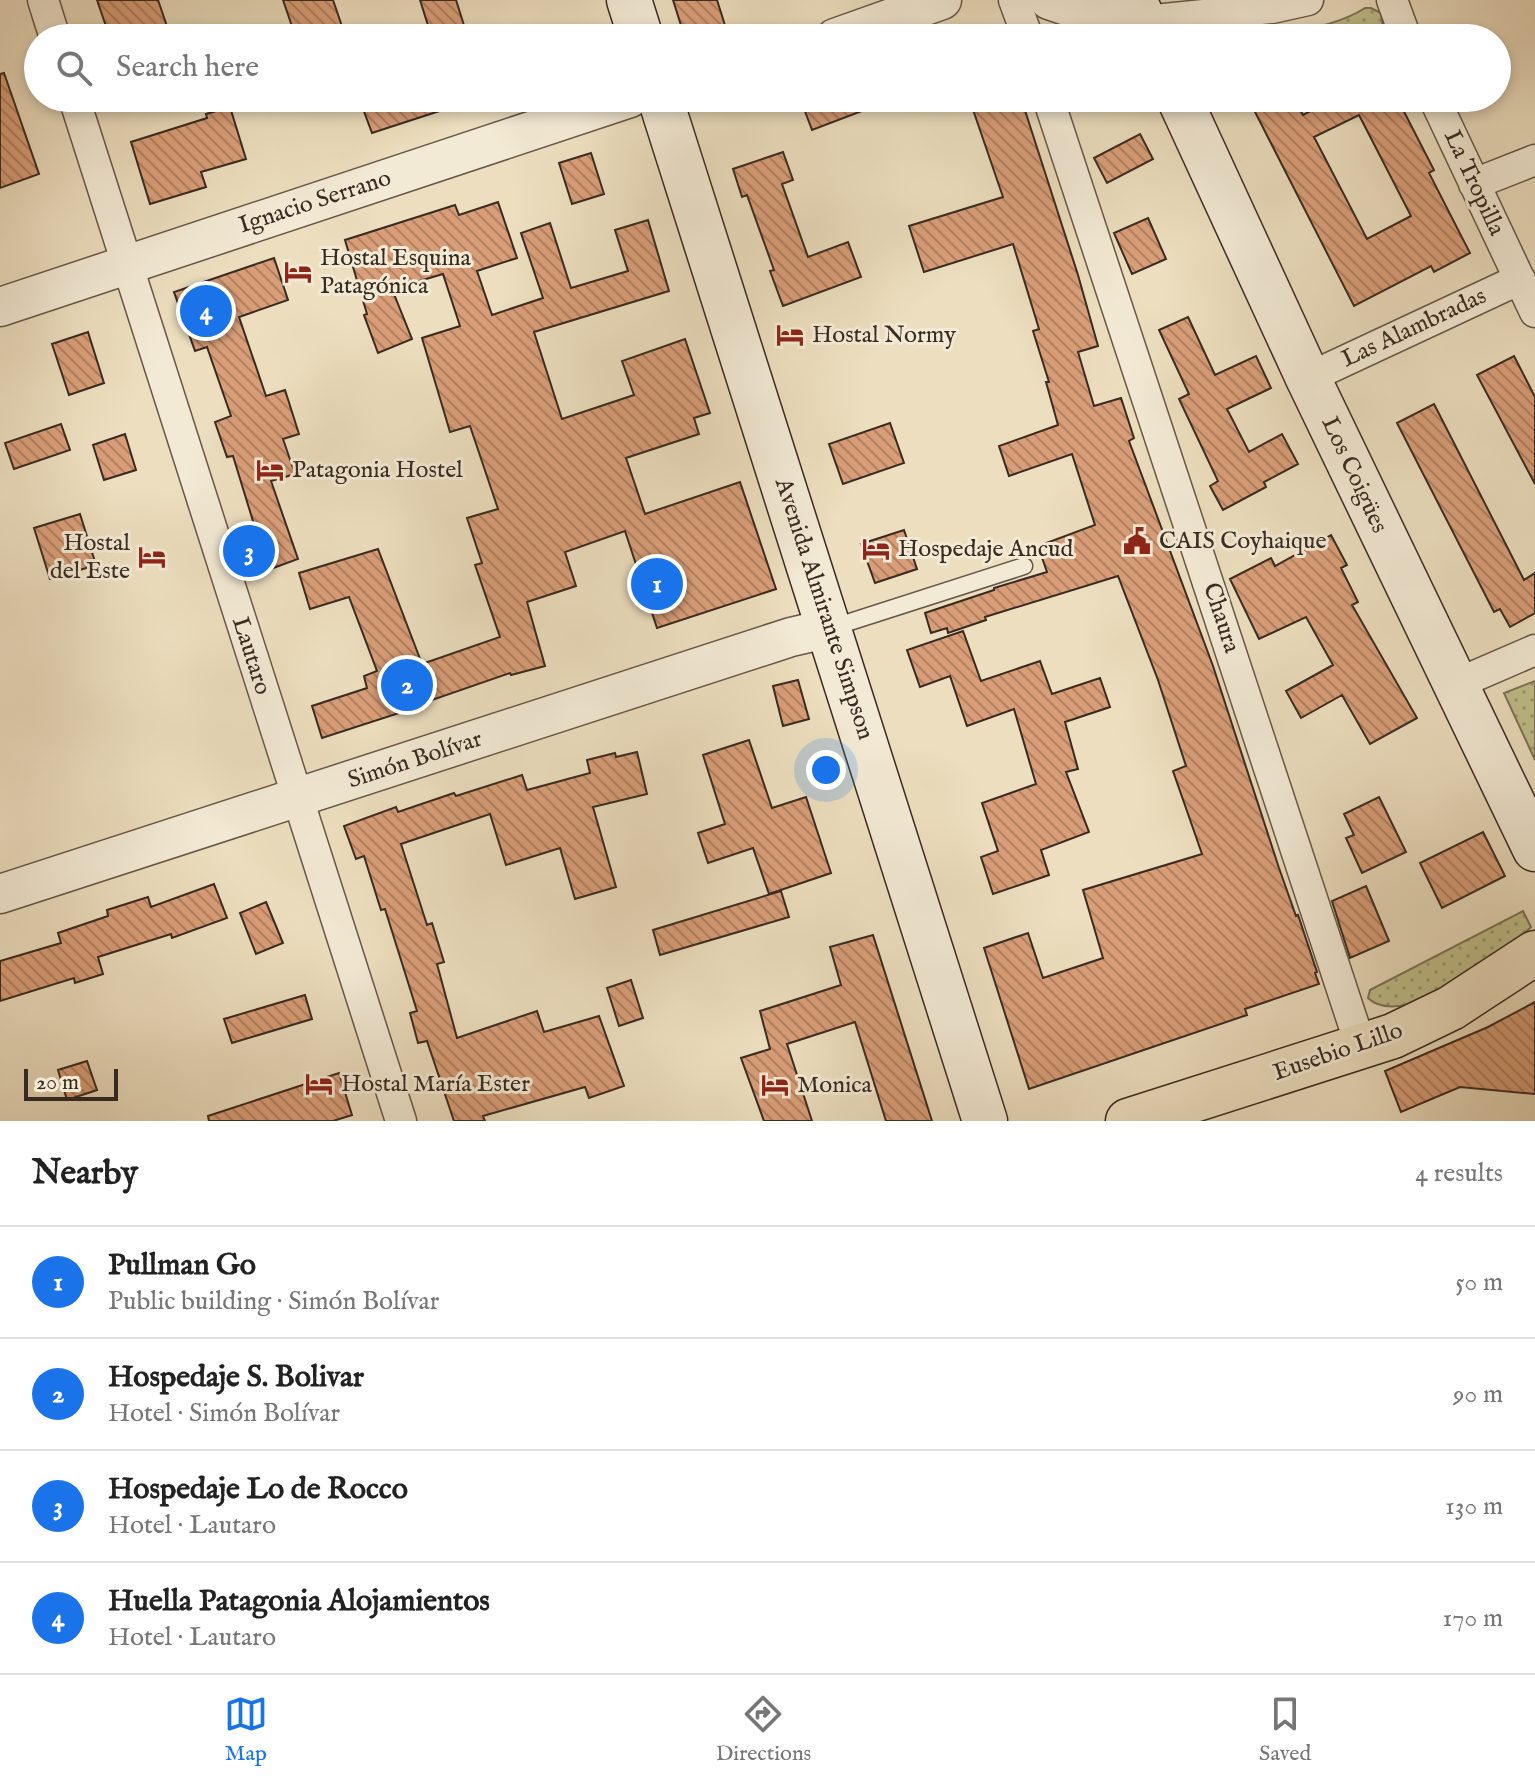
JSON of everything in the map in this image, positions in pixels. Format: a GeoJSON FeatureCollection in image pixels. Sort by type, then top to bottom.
{"type":"FeatureCollection","features":[{"type":"Feature","properties":{"kind":"main road"},"geometry":{"type":"LineString","coordinates":[[629,0],[637,24]]}},
{"type":"Feature","properties":{"kind":"main road","name":"Avenida Almirante Simpson"},"geometry":{"type":"LineString","coordinates":[[664,112],[985,1121]]}},
{"type":"Feature","properties":{"kind":"main road","name":"Los Coigües"},"geometry":{"type":"LineString","coordinates":[[1185,112],[1308,378],[1535,849]]}},
{"type":"Feature","properties":{"kind":"main road","name":"Eusebio Lillo"},"geometry":{"type":"LineString","coordinates":[[1128,1121],[1361,1047],[1413,1027],[1451,1008],[1535,953]]}},
{"type":"Feature","properties":{"kind":"street"},"geometry":{"type":"LineString","coordinates":[[43,0],[51,24]]}},
{"type":"Feature","properties":{"kind":"street"},"geometry":{"type":"LineString","coordinates":[[874,24],[942,0]]}},
{"type":"Feature","properties":{"kind":"street"},"geometry":{"type":"LineString","coordinates":[[1014,0],[1023,24]]}},
{"type":"Feature","properties":{"kind":"street"},"geometry":{"type":"LineString","coordinates":[[1049,0],[1096,16],[1143,20],[1272,8],[1308,0]]}},
{"type":"Feature","properties":{"kind":"street"},"geometry":{"type":"LineString","coordinates":[[1231,0],[1272,8]]}},
{"type":"Feature","properties":{"kind":"street"},"geometry":{"type":"LineString","coordinates":[[1392,0],[1401,24]]}},
{"type":"Feature","properties":{"kind":"street","name":"Lautaro"},"geometry":{"type":"LineString","coordinates":[[79,112],[401,1121]]}},
{"type":"Feature","properties":{"kind":"street","name":"Ignacio Serrano"},"geometry":{"type":"LineString","coordinates":[[0,307],[588,112]]}},
{"type":"Feature","properties":{"kind":"street","name":"Chaura"},"geometry":{"type":"LineString","coordinates":[[1053,112],[1361,1047]]}},
{"type":"Feature","properties":{"kind":"street","name":"La Tropilla"},"geometry":{"type":"LineString","coordinates":[[1441,112],[1535,312]]}},
{"type":"Feature","properties":{"kind":"street"},"geometry":{"type":"LineString","coordinates":[[1474,184],[1535,160]]}},
{"type":"Feature","properties":{"kind":"street","name":"Las Alambradas"},"geometry":{"type":"LineString","coordinates":[[1308,378],[1520,279]]}},
{"type":"Feature","properties":{"kind":"street","name":"Simón Bolívar"},"geometry":{"type":"LineString","coordinates":[[0,894],[791,637],[830,628]]}},
{"type":"Feature","properties":{"kind":"street"},"geometry":{"type":"LineString","coordinates":[[1454,685],[1535,650]]}},
{"type":"Feature","properties":{"kind":"lane"},"geometry":{"type":"LineString","coordinates":[[830,628],[1024,566]]}},
{"type":"Feature","properties":{"kind":"shaded area"},"geometry":{"type":"Polygon","coordinates":[[[1371,8],[1381,13],[1383,24],[1326,24],[1371,8]]]}},
{"type":"Feature","properties":{"kind":"shaded area"},"geometry":{"type":"Polygon","coordinates":[[[1535,681],[1535,760],[1504,693],[1535,681]]]}},
{"type":"Feature","properties":{"kind":"shaded area"},"geometry":{"type":"Polygon","coordinates":[[[1523,911],[1531,927],[1491,965],[1411,1004],[1383,1006],[1368,998],[1370,990],[1523,911]]]}},
{"type":"Feature","properties":{"kind":"building"},"geometry":{"type":"Polygon","coordinates":[[[97,0],[158,0],[166,24],[105,24],[97,0]]]}},
{"type":"Feature","properties":{"kind":"building"},"geometry":{"type":"Polygon","coordinates":[[[283,0],[333,0],[341,24],[291,24],[283,0]]]}},
{"type":"Feature","properties":{"kind":"building"},"geometry":{"type":"Polygon","coordinates":[[[420,0],[456,0],[464,24],[428,24],[420,0]]]}},
{"type":"Feature","properties":{"kind":"building"},"geometry":{"type":"Polygon","coordinates":[[[673,0],[717,0],[725,24],[681,24],[673,0]]]}},
{"type":"Feature","properties":{"kind":"building"},"geometry":{"type":"Polygon","coordinates":[[[4,73],[39,174],[0,188],[0,74],[4,73]]]}},
{"type":"Feature","properties":{"kind":"building"},"geometry":{"type":"Polygon","coordinates":[[[232,112],[246,159],[201,172],[206,187],[150,204],[131,142],[207,118],[206,114],[232,112]]]}},
{"type":"Feature","properties":{"kind":"building"},"geometry":{"type":"Polygon","coordinates":[[[364,112],[436,112],[372,133],[364,112]]]}},
{"type":"Feature","properties":{"kind":"building"},"geometry":{"type":"Polygon","coordinates":[[[805,112],[859,112],[812,130],[805,112]]]}},
{"type":"Feature","properties":{"kind":"building"},"geometry":{"type":"Polygon","coordinates":[[[974,112],[1026,112],[1098,346],[1078,352],[1094,406],[1121,398],[1134,438],[1129,441],[1213,666],[1319,984],[1245,1009],[1247,1015],[1029,1089],[984,948],[1028,933],[1043,978],[1103,958],[1083,890],[1202,854],[1173,771],[1186,766],[1158,680],[1118,576],[985,617],[986,620],[948,633],[947,628],[931,633],[925,613],[1047,572],[1038,546],[1095,525],[1072,454],[1009,476],[999,446],[1058,425],[1033,331],[1039,329],[1013,244],[924,272],[909,226],[1003,197],[974,112]]]}},
{"type":"Feature","properties":{"kind":"building"},"geometry":{"type":"Polygon","coordinates":[[[1255,112],[1301,112],[1303,115],[1309,112],[1404,112],[1434,170],[1429,173],[1470,253],[1434,272],[1431,266],[1354,306],[1255,112]],[[1359,115],[1314,137],[1367,239],[1411,216],[1359,115]]]}},
{"type":"Feature","properties":{"kind":"building"},"geometry":{"type":"Polygon","coordinates":[[[1140,134],[1153,159],[1107,183],[1094,158],[1140,134]]]}},
{"type":"Feature","properties":{"kind":"building"},"geometry":{"type":"Polygon","coordinates":[[[783,152],[793,180],[782,184],[808,257],[848,242],[861,277],[783,306],[770,271],[774,270],[747,195],[742,197],[733,169],[783,152]]]}},
{"type":"Feature","properties":{"kind":"building"},"geometry":{"type":"Polygon","coordinates":[[[591,153],[604,194],[572,204],[559,163],[591,153]]]}},
{"type":"Feature","properties":{"kind":"building"},"geometry":{"type":"Polygon","coordinates":[[[498,202],[517,258],[477,271],[492,315],[543,298],[521,233],[550,223],[571,288],[628,271],[615,230],[648,220],[669,291],[534,332],[562,419],[634,395],[622,361],[685,339],[710,413],[694,418],[699,434],[626,458],[645,514],[740,482],[776,589],[657,628],[625,531],[565,552],[576,586],[527,602],[545,666],[510,673],[322,738],[312,706],[367,688],[364,676],[377,671],[349,597],[310,609],[299,573],[378,549],[422,664],[500,637],[475,565],[482,563],[467,518],[498,509],[470,426],[450,432],[422,338],[460,326],[443,274],[392,289],[412,339],[378,353],[364,315],[367,314],[345,240],[455,205],[459,215],[498,202]]]}},
{"type":"Feature","properties":{"kind":"building"},"geometry":{"type":"Polygon","coordinates":[[[1148,218],[1166,259],[1132,274],[1114,233],[1148,218]]]}},
{"type":"Feature","properties":{"kind":"building"},"geometry":{"type":"Polygon","coordinates":[[[274,258],[288,300],[239,317],[266,396],[285,390],[299,434],[283,439],[295,474],[271,481],[298,559],[268,570],[233,456],[227,457],[215,422],[231,416],[207,347],[195,351],[174,292],[274,258]]]}},
{"type":"Feature","properties":{"kind":"building"},"geometry":{"type":"Polygon","coordinates":[[[1188,317],[1215,375],[1256,356],[1271,388],[1227,409],[1249,452],[1282,434],[1298,464],[1264,482],[1266,487],[1223,510],[1210,486],[1218,481],[1179,399],[1189,394],[1159,330],[1188,317]]]}},
{"type":"Feature","properties":{"kind":"building"},"geometry":{"type":"Polygon","coordinates":[[[88,332],[104,383],[69,395],[52,344],[88,332]]]}},
{"type":"Feature","properties":{"kind":"building"},"geometry":{"type":"Polygon","coordinates":[[[1514,356],[1535,397],[1535,484],[1477,375],[1514,356]]]}},
{"type":"Feature","properties":{"kind":"building"},"geometry":{"type":"Polygon","coordinates":[[[1434,404],[1524,580],[1535,573],[1535,613],[1510,627],[1500,609],[1494,612],[1397,423],[1434,404]]]}},
{"type":"Feature","properties":{"kind":"building"},"geometry":{"type":"Polygon","coordinates":[[[890,423],[904,463],[843,484],[829,444],[890,423]]]}},
{"type":"Feature","properties":{"kind":"building"},"geometry":{"type":"Polygon","coordinates":[[[61,424],[70,450],[14,469],[5,443],[61,424]]]}},
{"type":"Feature","properties":{"kind":"building"},"geometry":{"type":"Polygon","coordinates":[[[125,434],[136,470],[104,480],[93,445],[125,434]]]}},
{"type":"Feature","properties":{"kind":"building"},"geometry":{"type":"Polygon","coordinates":[[[80,514],[96,565],[50,579],[34,528],[80,514]]]}},
{"type":"Feature","properties":{"kind":"building"},"geometry":{"type":"Polygon","coordinates":[[[904,530],[917,569],[875,583],[861,544],[904,530]]]}},
{"type":"Feature","properties":{"kind":"building"},"geometry":{"type":"Polygon","coordinates":[[[1331,535],[1347,565],[1341,568],[1358,602],[1352,605],[1417,718],[1370,744],[1342,695],[1301,718],[1286,691],[1333,665],[1306,617],[1259,639],[1230,579],[1271,558],[1275,566],[1331,535]]]}},
{"type":"Feature","properties":{"kind":"building"},"geometry":{"type":"Polygon","coordinates":[[[963,631],[981,681],[1040,661],[1052,694],[1100,678],[1110,707],[1065,722],[1078,769],[1066,772],[1089,832],[1041,850],[1049,875],[993,894],[981,857],[998,851],[982,803],[1036,784],[1014,709],[967,726],[950,676],[920,687],[907,650],[963,631]]]}},
{"type":"Feature","properties":{"kind":"building"},"geometry":{"type":"Polygon","coordinates":[[[798,680],[809,719],[783,726],[773,686],[798,680]]]}},
{"type":"Feature","properties":{"kind":"building"},"geometry":{"type":"Polygon","coordinates":[[[749,740],[772,808],[806,797],[831,873],[769,894],[753,848],[708,863],[698,833],[725,824],[703,755],[749,740]]]}},
{"type":"Feature","properties":{"kind":"building"},"geometry":{"type":"Polygon","coordinates":[[[637,752],[647,794],[593,807],[616,887],[575,899],[560,848],[506,865],[490,814],[401,844],[427,925],[432,923],[444,962],[437,964],[457,1038],[537,1011],[544,1032],[599,1016],[624,1086],[589,1098],[585,1087],[483,1116],[485,1121],[454,1121],[427,1041],[418,1043],[410,1013],[417,1011],[385,909],[381,910],[364,856],[356,859],[344,826],[396,807],[398,812],[522,775],[527,790],[590,773],[587,760],[615,753],[616,757],[637,752]]]}},
{"type":"Feature","properties":{"kind":"building"},"geometry":{"type":"Polygon","coordinates":[[[1379,797],[1406,852],[1362,873],[1346,838],[1354,835],[1344,814],[1379,797]]]}},
{"type":"Feature","properties":{"kind":"building"},"geometry":{"type":"Polygon","coordinates":[[[1483,832],[1505,876],[1442,908],[1420,863],[1483,832]]]}},
{"type":"Feature","properties":{"kind":"building"},"geometry":{"type":"Polygon","coordinates":[[[214,884],[227,918],[172,938],[171,934],[98,957],[103,974],[75,983],[74,978],[0,1001],[0,961],[61,943],[58,933],[108,916],[107,910],[148,897],[151,907],[214,884]]]}},
{"type":"Feature","properties":{"kind":"building"},"geometry":{"type":"Polygon","coordinates":[[[1366,886],[1389,941],[1350,958],[1332,901],[1366,886]]]}},
{"type":"Feature","properties":{"kind":"building"},"geometry":{"type":"Polygon","coordinates":[[[781,891],[789,917],[660,955],[653,930],[781,891]]]}},
{"type":"Feature","properties":{"kind":"building"},"geometry":{"type":"Polygon","coordinates":[[[266,902],[283,943],[256,954],[240,913],[266,902]]]}},
{"type":"Feature","properties":{"kind":"building"},"geometry":{"type":"Polygon","coordinates":[[[873,935],[932,1121],[886,1121],[855,1022],[787,1044],[812,1121],[764,1121],[741,1058],[770,1049],[760,1011],[841,985],[830,947],[873,935]]]}},
{"type":"Feature","properties":{"kind":"building"},"geometry":{"type":"Polygon","coordinates":[[[631,980],[643,1018],[619,1026],[607,988],[631,980]]]}},
{"type":"Feature","properties":{"kind":"building"},"geometry":{"type":"Polygon","coordinates":[[[305,995],[312,1019],[232,1043],[224,1019],[305,995]]]}},
{"type":"Feature","properties":{"kind":"building"},"geometry":{"type":"Polygon","coordinates":[[[1535,1002],[1535,1094],[1460,1087],[1401,1112],[1385,1071],[1488,1027],[1535,1002]]]}},
{"type":"Feature","properties":{"kind":"building"},"geometry":{"type":"Polygon","coordinates":[[[87,1061],[97,1090],[67,1100],[58,1070],[87,1061]]]}},
{"type":"Feature","properties":{"kind":"building"},"geometry":{"type":"Polygon","coordinates":[[[339,1073],[352,1115],[333,1121],[209,1121],[208,1116],[339,1073]]]}},
{"type":"Feature","properties":{"kind":"place","name":"Hostal Esquina Patagónica"},"geometry":{"type":"Point","coordinates":[298,272]}},
{"type":"Feature","properties":{"kind":"place","name":"Huella Patagonia Alojamientos"},"geometry":{"type":"Point","coordinates":[206,311]}},
{"type":"Feature","properties":{"kind":"place","name":"Hostal Normy"},"geometry":{"type":"Point","coordinates":[790,335]}},
{"type":"Feature","properties":{"kind":"place","name":"Patagonia Hostel"},"geometry":{"type":"Point","coordinates":[270,470]}},
{"type":"Feature","properties":{"kind":"place","name":"CAIS Coyhaique"},"geometry":{"type":"Point","coordinates":[1137,541]}},
{"type":"Feature","properties":{"kind":"place","name":"Hospedaje Ancud"},"geometry":{"type":"Point","coordinates":[876,549]}},
{"type":"Feature","properties":{"kind":"place","name":"Hospedaje Lo de Rocco"},"geometry":{"type":"Point","coordinates":[249,551]}},
{"type":"Feature","properties":{"kind":"place","name":"Hostal del Este"},"geometry":{"type":"Point","coordinates":[152,557]}},
{"type":"Feature","properties":{"kind":"place","name":"Pullman Go"},"geometry":{"type":"Point","coordinates":[657,584]}},
{"type":"Feature","properties":{"kind":"place","name":"Hospedaje S. Bolivar"},"geometry":{"type":"Point","coordinates":[407,685]}},
{"type":"Feature","properties":{"kind":"place","name":"Hostal María Ester"},"geometry":{"type":"Point","coordinates":[319,1084]}},
{"type":"Feature","properties":{"kind":"place","name":"Monica"},"geometry":{"type":"Point","coordinates":[775,1085]}}]}
